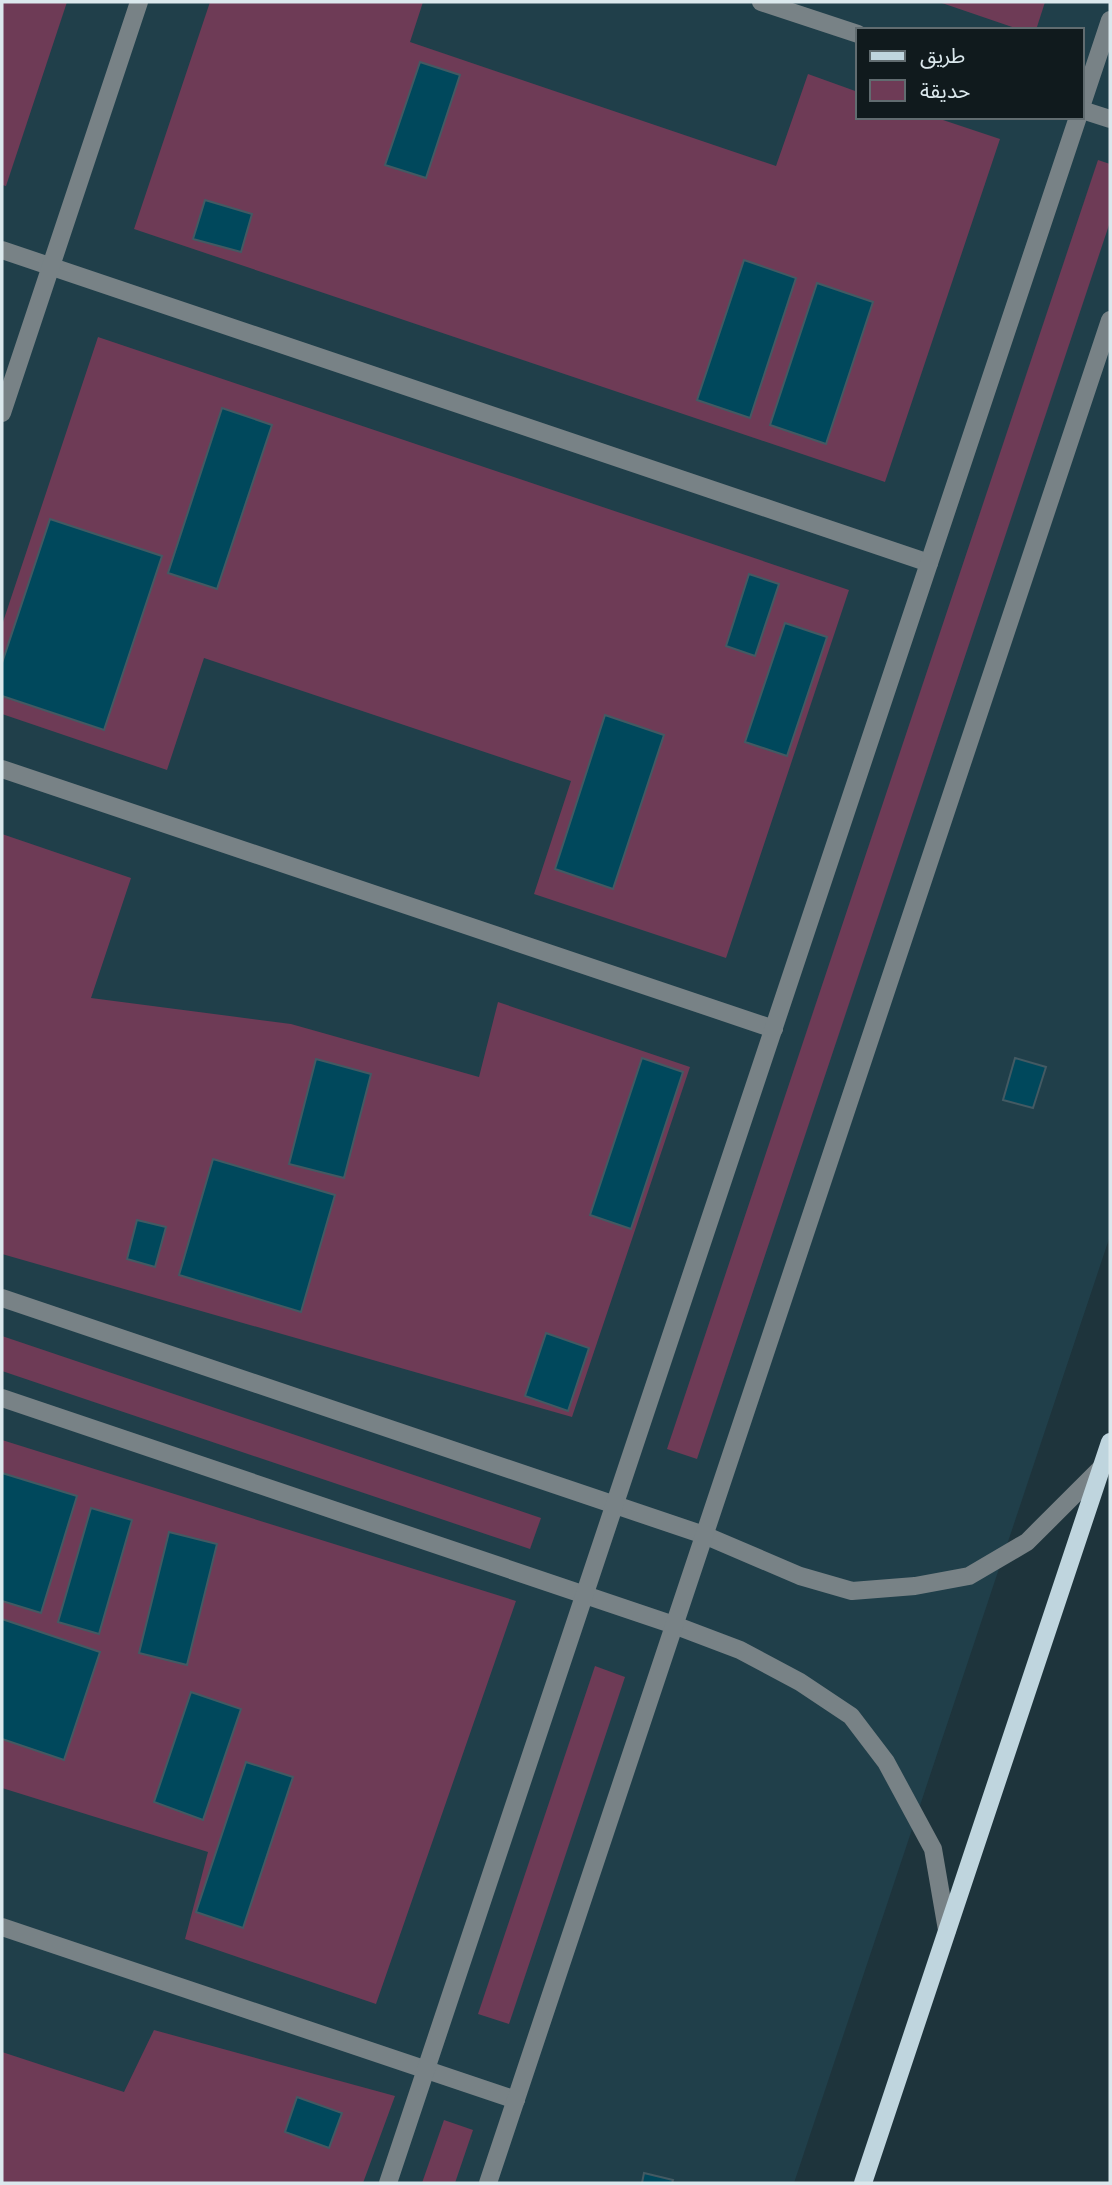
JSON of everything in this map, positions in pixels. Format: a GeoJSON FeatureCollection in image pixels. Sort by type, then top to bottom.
{"type":"FeatureCollection","features":[{"type":"Feature","properties":{"kind":"main road"},"geometry":{"type":"LineString","coordinates":[[863,2183],[1110,1442]]}},
{"type":"Feature","properties":{"kind":"street"},"geometry":{"type":"LineString","coordinates":[[2,413],[139,2]]}},
{"type":"Feature","properties":{"kind":"street"},"geometry":{"type":"LineString","coordinates":[[761,2],[856,33]]}},
{"type":"Feature","properties":{"kind":"street"},"geometry":{"type":"LineString","coordinates":[[1084,98],[1110,20]]}},
{"type":"Feature","properties":{"kind":"street"},"geometry":{"type":"LineString","coordinates":[[1084,111],[1110,120]]}},
{"type":"Feature","properties":{"kind":"street"},"geometry":{"type":"LineString","coordinates":[[388,2183],[1077,119]]}},
{"type":"Feature","properties":{"kind":"street"},"geometry":{"type":"LineString","coordinates":[[2,250],[929,563]]}},
{"type":"Feature","properties":{"kind":"street"},"geometry":{"type":"LineString","coordinates":[[488,2183],[1110,320]]}},
{"type":"Feature","properties":{"kind":"street"},"geometry":{"type":"LineString","coordinates":[[2,769],[774,1029]]}},
{"type":"Feature","properties":{"kind":"street"},"geometry":{"type":"LineString","coordinates":[[2,1298],[615,1504],[704,1535],[800,1576],[852,1591],[915,1586],[969,1576],[1027,1542],[1102,1467]]}},
{"type":"Feature","properties":{"kind":"street"},"geometry":{"type":"LineString","coordinates":[[2,1398],[674,1625],[740,1650],[800,1682],[850,1716],[886,1762],[933,1849],[947,1930]]}},
{"type":"Feature","properties":{"kind":"street"},"geometry":{"type":"LineString","coordinates":[[2,1927],[516,2100]]}},
{"type":"Feature","properties":{"kind":"shaded area"},"geometry":{"type":"Polygon","coordinates":[[[2,2],[1110,2],[1110,1236],[794,2183],[2,2183],[2,2]]]}},
{"type":"Feature","properties":{"kind":"green space"},"geometry":{"type":"Polygon","coordinates":[[[2,2],[67,2],[6,186],[2,185],[2,2]]]}},
{"type":"Feature","properties":{"kind":"green space"},"geometry":{"type":"Polygon","coordinates":[[[210,2],[423,2],[410,42],[776,166],[808,74],[856,91],[856,119],[940,119],[1000,139],[885,482],[134,229],[210,2]]]}},
{"type":"Feature","properties":{"kind":"green space"},"geometry":{"type":"Polygon","coordinates":[[[939,2],[1045,2],[1037,28],[1015,28],[939,2]]]}},
{"type":"Feature","properties":{"kind":"green space"},"geometry":{"type":"Polygon","coordinates":[[[1098,160],[1110,164],[1110,222],[697,1459],[667,1449],[1098,160]]]}},
{"type":"Feature","properties":{"kind":"green space"},"geometry":{"type":"Polygon","coordinates":[[[98,337],[849,590],[726,958],[534,894],[571,781],[204,658],[167,770],[2,714],[2,625],[98,337]]]}},
{"type":"Feature","properties":{"kind":"green space"},"geometry":{"type":"Polygon","coordinates":[[[2,834],[131,878],[91,998],[291,1024],[479,1077],[498,1002],[690,1067],[572,1417],[2,1254],[2,834]]]}},
{"type":"Feature","properties":{"kind":"green space"},"geometry":{"type":"Polygon","coordinates":[[[2,1336],[541,1518],[530,1549],[2,1371],[2,1336]]]}},
{"type":"Feature","properties":{"kind":"green space"},"geometry":{"type":"Polygon","coordinates":[[[2,1440],[516,1601],[376,2004],[185,1939],[208,1852],[2,1788],[2,1440]]]}},
{"type":"Feature","properties":{"kind":"green space"},"geometry":{"type":"Polygon","coordinates":[[[595,1666],[625,1677],[509,2024],[478,2014],[595,1666]]]}},
{"type":"Feature","properties":{"kind":"green space"},"geometry":{"type":"Polygon","coordinates":[[[154,2030],[395,2096],[363,2183],[2,2183],[2,2052],[124,2092],[154,2030]]]}},
{"type":"Feature","properties":{"kind":"green space"},"geometry":{"type":"Polygon","coordinates":[[[444,2120],[473,2130],[455,2183],[422,2183],[444,2120]]]}},
{"type":"Feature","properties":{"kind":"building"},"geometry":{"type":"Polygon","coordinates":[[[420,62],[460,75],[426,178],[385,165],[420,62]]]}},
{"type":"Feature","properties":{"kind":"building"},"geometry":{"type":"Polygon","coordinates":[[[205,200],[252,214],[241,252],[193,239],[205,200]]]}},
{"type":"Feature","properties":{"kind":"building"},"geometry":{"type":"Polygon","coordinates":[[[744,260],[796,278],[750,418],[697,400],[744,260]]]}},
{"type":"Feature","properties":{"kind":"building"},"geometry":{"type":"Polygon","coordinates":[[[817,283],[873,302],[826,444],[770,425],[817,283]]]}},
{"type":"Feature","properties":{"kind":"building"},"geometry":{"type":"Polygon","coordinates":[[[222,408],[272,425],[217,589],[168,573],[222,408]]]}},
{"type":"Feature","properties":{"kind":"building"},"geometry":{"type":"Polygon","coordinates":[[[50,519],[162,556],[104,730],[2,696],[2,663],[50,519]]]}},
{"type":"Feature","properties":{"kind":"building"},"geometry":{"type":"Polygon","coordinates":[[[749,574],[779,584],[755,656],[726,646],[749,574]]]}},
{"type":"Feature","properties":{"kind":"building"},"geometry":{"type":"Polygon","coordinates":[[[785,623],[827,637],[787,756],[745,742],[785,623]]]}},
{"type":"Feature","properties":{"kind":"building"},"geometry":{"type":"Polygon","coordinates":[[[605,715],[664,735],[613,889],[555,869],[605,715]]]}},
{"type":"Feature","properties":{"kind":"building"},"geometry":{"type":"Polygon","coordinates":[[[642,1058],[683,1072],[631,1229],[590,1215],[642,1058]]]}},
{"type":"Feature","properties":{"kind":"building"},"geometry":{"type":"Polygon","coordinates":[[[1015,1058],[1046,1067],[1033,1108],[1003,1100],[1015,1058]]]}},
{"type":"Feature","properties":{"kind":"building"},"geometry":{"type":"Polygon","coordinates":[[[316,1059],[371,1074],[344,1178],[289,1164],[316,1059]]]}},
{"type":"Feature","properties":{"kind":"building"},"geometry":{"type":"Polygon","coordinates":[[[213,1159],[335,1195],[301,1312],[179,1275],[213,1159]]]}},
{"type":"Feature","properties":{"kind":"building"},"geometry":{"type":"Polygon","coordinates":[[[137,1220],[166,1227],[155,1267],[127,1259],[137,1220]]]}},
{"type":"Feature","properties":{"kind":"building"},"geometry":{"type":"Polygon","coordinates":[[[546,1333],[589,1348],[568,1411],[525,1396],[546,1333]]]}},
{"type":"Feature","properties":{"kind":"building"},"geometry":{"type":"Polygon","coordinates":[[[2,1473],[77,1496],[41,1613],[2,1601],[2,1473]]]}},
{"type":"Feature","properties":{"kind":"building"},"geometry":{"type":"Polygon","coordinates":[[[91,1508],[132,1520],[99,1634],[58,1622],[91,1508]]]}},
{"type":"Feature","properties":{"kind":"building"},"geometry":{"type":"Polygon","coordinates":[[[169,1532],[217,1544],[187,1665],[139,1653],[169,1532]]]}},
{"type":"Feature","properties":{"kind":"building"},"geometry":{"type":"Polygon","coordinates":[[[2,1619],[100,1652],[64,1760],[2,1739],[2,1619]]]}},
{"type":"Feature","properties":{"kind":"building"},"geometry":{"type":"Polygon","coordinates":[[[191,1692],[241,1709],[203,1820],[154,1802],[191,1692]]]}},
{"type":"Feature","properties":{"kind":"building"},"geometry":{"type":"Polygon","coordinates":[[[246,1762],[293,1777],[243,1928],[196,1912],[246,1762]]]}},
{"type":"Feature","properties":{"kind":"building"},"geometry":{"type":"Polygon","coordinates":[[[297,2097],[342,2113],[329,2148],[285,2132],[297,2097]]]}},
{"type":"Feature","properties":{"kind":"building"},"geometry":{"type":"Polygon","coordinates":[[[644,2173],[673,2180],[672,2183],[642,2183],[644,2173]]]}}]}
